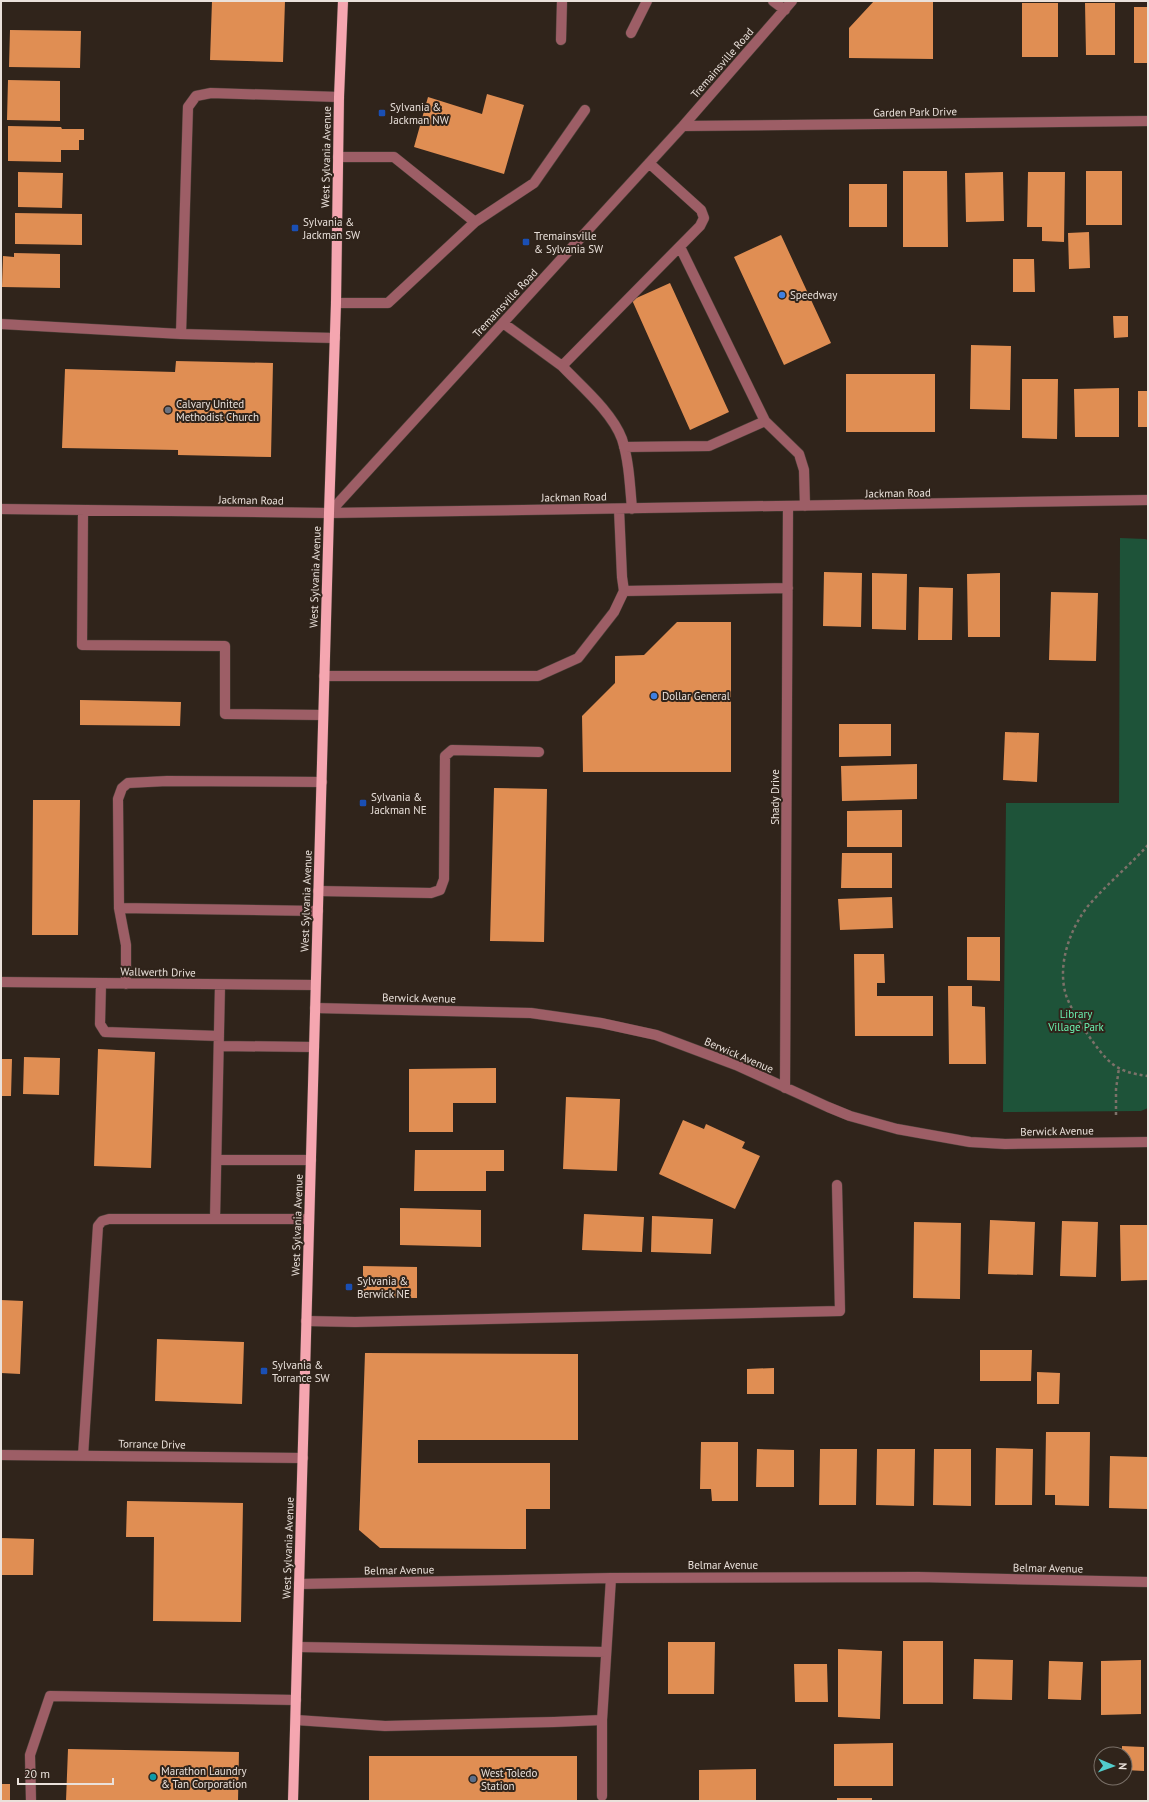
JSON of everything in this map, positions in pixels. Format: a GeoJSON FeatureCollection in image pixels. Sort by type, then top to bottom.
{"type":"FeatureCollection","features":[{"type":"Feature","properties":{"kind":"main road","name":"West Sylvania Avenue"},"geometry":{"type":"LineString","coordinates":[[293,1801],[324,676],[336,303],[339,98],[344,1]]}},
{"type":"Feature","properties":{"kind":"street"},"geometry":{"type":"LineString","coordinates":[[561,40],[562,1]]}},
{"type":"Feature","properties":{"kind":"street"},"geometry":{"type":"LineString","coordinates":[[631,33],[647,1]]}},
{"type":"Feature","properties":{"kind":"street"},"geometry":{"type":"LineString","coordinates":[[772,1],[785,10]]}},
{"type":"Feature","properties":{"kind":"street","name":"Tremainsville Road"},"geometry":{"type":"LineString","coordinates":[[329,512],[683,126],[792,1]]}},
{"type":"Feature","properties":{"kind":"street"},"geometry":{"type":"LineString","coordinates":[[181,334],[188,107],[196,96],[211,93],[339,98]]}},
{"type":"Feature","properties":{"kind":"street"},"geometry":{"type":"LineString","coordinates":[[336,303],[388,303],[475,222],[534,183],[585,110]]}},
{"type":"Feature","properties":{"kind":"street","name":"Garden Park Drive"},"geometry":{"type":"LineString","coordinates":[[683,126],[1148,121]]}},
{"type":"Feature","properties":{"kind":"street"},"geometry":{"type":"LineString","coordinates":[[338,157],[394,157],[475,222]]}},
{"type":"Feature","properties":{"kind":"street"},"geometry":{"type":"LineString","coordinates":[[562,366],[680,247],[700,226],[704,218],[701,210],[649,163]]}},
{"type":"Feature","properties":{"kind":"street"},"geometry":{"type":"LineString","coordinates":[[680,247],[765,421],[799,454],[804,470],[805,506]]}},
{"type":"Feature","properties":{"kind":"street"},"geometry":{"type":"LineString","coordinates":[[503,323],[562,366],[610,418],[621,437],[624,447],[632,508]]}},
{"type":"Feature","properties":{"kind":"street"},"geometry":{"type":"LineString","coordinates":[[1,324],[181,334],[335,338]]}},
{"type":"Feature","properties":{"kind":"street"},"geometry":{"type":"LineString","coordinates":[[624,447],[709,446],[765,421]]}},
{"type":"Feature","properties":{"kind":"street","name":"Jackman Road"},"geometry":{"type":"LineString","coordinates":[[1,509],[329,512],[619,509],[1148,500]]}},
{"type":"Feature","properties":{"kind":"street","name":"Shady Drive"},"geometry":{"type":"LineString","coordinates":[[786,1088],[788,506]]}},
{"type":"Feature","properties":{"kind":"street"},"geometry":{"type":"LineString","coordinates":[[324,676],[538,676],[578,658],[614,612],[624,591],[619,509]]}},
{"type":"Feature","properties":{"kind":"street"},"geometry":{"type":"LineString","coordinates":[[83,510],[82,645],[225,646],[225,714],[323,715]]}},
{"type":"Feature","properties":{"kind":"street"},"geometry":{"type":"LineString","coordinates":[[624,591],[788,588]]}},
{"type":"Feature","properties":{"kind":"street"},"geometry":{"type":"LineString","coordinates":[[318,891],[431,893],[440,890],[444,879],[445,756],[452,750],[539,752]]}},
{"type":"Feature","properties":{"kind":"street"},"geometry":{"type":"LineString","coordinates":[[126,984],[126,944],[118,908],[118,799],[122,788],[128,784],[167,780],[322,782]]}},
{"type":"Feature","properties":{"kind":"street"},"geometry":{"type":"LineString","coordinates":[[118,908],[318,911]]}},
{"type":"Feature","properties":{"kind":"street","name":"Wallwerth Drive"},"geometry":{"type":"LineString","coordinates":[[1,982],[316,986]]}},
{"type":"Feature","properties":{"kind":"street"},"geometry":{"type":"LineString","coordinates":[[101,983],[100,1024],[105,1032],[112,1034],[219,1036]]}},
{"type":"Feature","properties":{"kind":"street"},"geometry":{"type":"LineString","coordinates":[[215,1219],[220,984]]}},
{"type":"Feature","properties":{"kind":"street","name":"Berwick Avenue"},"geometry":{"type":"LineString","coordinates":[[315,1008],[530,1013],[601,1023],[656,1034],[736,1065],[828,1107],[871,1122],[911,1132],[970,1142],[1005,1144],[1148,1142]]}},
{"type":"Feature","properties":{"kind":"street"},"geometry":{"type":"LineString","coordinates":[[219,1046],[314,1047]]}},
{"type":"Feature","properties":{"kind":"street"},"geometry":{"type":"LineString","coordinates":[[217,1160],[311,1160]]}},
{"type":"Feature","properties":{"kind":"street"},"geometry":{"type":"LineString","coordinates":[[306,1321],[355,1322],[840,1311],[837,1185]]}},
{"type":"Feature","properties":{"kind":"street"},"geometry":{"type":"LineString","coordinates":[[82,1456],[98,1226],[102,1220],[309,1219]]}},
{"type":"Feature","properties":{"kind":"street","name":"Torrance Drive"},"geometry":{"type":"LineString","coordinates":[[1,1455],[303,1458]]}},
{"type":"Feature","properties":{"kind":"street","name":"Belmar Avenue"},"geometry":{"type":"LineString","coordinates":[[299,1584],[611,1578],[918,1577],[1148,1582]]}},
{"type":"Feature","properties":{"kind":"street"},"geometry":{"type":"LineString","coordinates":[[602,1796],[602,1720],[611,1578]]}},
{"type":"Feature","properties":{"kind":"street"},"geometry":{"type":"LineString","coordinates":[[298,1648],[606,1652]]}},
{"type":"Feature","properties":{"kind":"street"},"geometry":{"type":"LineString","coordinates":[[31,1801],[30,1755],[50,1696],[296,1700]]}},
{"type":"Feature","properties":{"kind":"street"},"geometry":{"type":"LineString","coordinates":[[296,1720],[386,1726],[602,1720]]}},
{"type":"Feature","properties":{"kind":"path"},"geometry":{"type":"LineString","coordinates":[[1148,845],[1088,907],[1075,926],[1066,951],[1063,979],[1067,997],[1078,1021],[1095,1045],[1112,1065],[1130,1074],[1148,1076]]}},
{"type":"Feature","properties":{"kind":"path"},"geometry":{"type":"LineString","coordinates":[[1116,1115],[1116,1089],[1119,1068]]}},
{"type":"Feature","properties":{"kind":"green space","name":"Library Village Park"},"geometry":{"type":"Polygon","coordinates":[[[1120,538],[1148,540],[1148,1108],[1141,1111],[1003,1112],[1006,803],[1119,803],[1120,538]]]}},
{"type":"Feature","properties":{"kind":"building"},"geometry":{"type":"Polygon","coordinates":[[[212,1],[285,1],[283,62],[210,60],[212,1]]]}},
{"type":"Feature","properties":{"kind":"building"},"geometry":{"type":"Polygon","coordinates":[[[874,1],[933,1],[933,59],[849,58],[849,28],[874,1]]]}},
{"type":"Feature","properties":{"kind":"building"},"geometry":{"type":"Polygon","coordinates":[[[1022,3],[1058,3],[1058,57],[1022,57],[1022,3]]]}},
{"type":"Feature","properties":{"kind":"building"},"geometry":{"type":"Polygon","coordinates":[[[1085,3],[1115,3],[1115,55],[1086,55],[1085,3]]]}},
{"type":"Feature","properties":{"kind":"building"},"geometry":{"type":"Polygon","coordinates":[[[1134,7],[1148,7],[1148,63],[1134,63],[1134,7]]]}},
{"type":"Feature","properties":{"kind":"building"},"geometry":{"type":"Polygon","coordinates":[[[10,30],[81,31],[80,68],[9,67],[10,30]]]}},
{"type":"Feature","properties":{"kind":"building"},"geometry":{"type":"Polygon","coordinates":[[[8,80],[60,81],[60,121],[7,120],[8,80]]]}},
{"type":"Feature","properties":{"kind":"building"},"geometry":{"type":"Polygon","coordinates":[[[487,94],[524,105],[504,174],[414,147],[428,97],[482,114],[487,94]]]}},
{"type":"Feature","properties":{"kind":"building"},"geometry":{"type":"Polygon","coordinates":[[[8,126],[84,129],[84,140],[79,140],[79,150],[61,150],[61,162],[8,161],[8,126]]]}},
{"type":"Feature","properties":{"kind":"building"},"geometry":{"type":"Polygon","coordinates":[[[903,171],[947,171],[948,247],[903,247],[903,171]]]}},
{"type":"Feature","properties":{"kind":"building"},"geometry":{"type":"Polygon","coordinates":[[[1086,171],[1122,171],[1122,225],[1086,225],[1086,171]]]}},
{"type":"Feature","properties":{"kind":"building"},"geometry":{"type":"Polygon","coordinates":[[[18,172],[63,173],[62,208],[18,207],[18,172]]]}},
{"type":"Feature","properties":{"kind":"building"},"geometry":{"type":"Polygon","coordinates":[[[1003,172],[1004,221],[966,222],[965,173],[1003,172]]]}},
{"type":"Feature","properties":{"kind":"building"},"geometry":{"type":"Polygon","coordinates":[[[1028,172],[1065,172],[1064,242],[1042,241],[1042,227],[1027,227],[1028,172]]]}},
{"type":"Feature","properties":{"kind":"building"},"geometry":{"type":"Polygon","coordinates":[[[849,184],[887,184],[887,227],[849,227],[849,184]]]}},
{"type":"Feature","properties":{"kind":"building"},"geometry":{"type":"Polygon","coordinates":[[[15,213],[82,214],[82,245],[15,244],[15,213]]]}},
{"type":"Feature","properties":{"kind":"building"},"geometry":{"type":"Polygon","coordinates":[[[1089,232],[1090,268],[1069,269],[1068,233],[1089,232]]]}},
{"type":"Feature","properties":{"kind":"building"},"geometry":{"type":"Polygon","coordinates":[[[781,235],[831,343],[784,365],[734,257],[781,235]]]}},
{"type":"Feature","properties":{"kind":"building"},"geometry":{"type":"Polygon","coordinates":[[[14,253],[60,254],[60,288],[2,287],[3,256],[14,257],[14,253]]]}},
{"type":"Feature","properties":{"kind":"building"},"geometry":{"type":"Polygon","coordinates":[[[1013,259],[1034,259],[1035,292],[1013,292],[1013,259]]]}},
{"type":"Feature","properties":{"kind":"building"},"geometry":{"type":"Polygon","coordinates":[[[670,283],[729,412],[690,430],[632,300],[670,283]]]}},
{"type":"Feature","properties":{"kind":"building"},"geometry":{"type":"Polygon","coordinates":[[[1113,316],[1128,316],[1128,337],[1114,338],[1113,316]]]}},
{"type":"Feature","properties":{"kind":"building"},"geometry":{"type":"Polygon","coordinates":[[[971,345],[1011,346],[1010,410],[970,409],[971,345]]]}},
{"type":"Feature","properties":{"kind":"building","name":"Calvary United Methodist Church"},"geometry":{"type":"Polygon","coordinates":[[[176,361],[273,363],[271,457],[178,455],[178,450],[62,448],[65,369],[175,372],[176,361]]]}},
{"type":"Feature","properties":{"kind":"building"},"geometry":{"type":"Polygon","coordinates":[[[846,374],[935,374],[935,432],[846,432],[846,374]]]}},
{"type":"Feature","properties":{"kind":"building"},"geometry":{"type":"Polygon","coordinates":[[[1022,379],[1058,379],[1057,439],[1022,438],[1022,379]]]}},
{"type":"Feature","properties":{"kind":"building"},"geometry":{"type":"Polygon","coordinates":[[[1119,388],[1119,437],[1075,437],[1074,389],[1119,388]]]}},
{"type":"Feature","properties":{"kind":"building"},"geometry":{"type":"Polygon","coordinates":[[[1138,391],[1148,391],[1148,427],[1138,427],[1138,391]]]}},
{"type":"Feature","properties":{"kind":"building"},"geometry":{"type":"Polygon","coordinates":[[[824,572],[862,573],[861,627],[823,626],[824,572]]]}},
{"type":"Feature","properties":{"kind":"building"},"geometry":{"type":"Polygon","coordinates":[[[872,573],[907,574],[906,630],[872,629],[872,573]]]}},
{"type":"Feature","properties":{"kind":"building"},"geometry":{"type":"Polygon","coordinates":[[[1000,573],[1000,637],[968,637],[967,574],[1000,573]]]}},
{"type":"Feature","properties":{"kind":"building"},"geometry":{"type":"Polygon","coordinates":[[[919,587],[953,588],[952,640],[918,640],[919,587]]]}},
{"type":"Feature","properties":{"kind":"building"},"geometry":{"type":"Polygon","coordinates":[[[1051,592],[1098,593],[1096,661],[1049,660],[1051,592]]]}},
{"type":"Feature","properties":{"kind":"building"},"geometry":{"type":"Polygon","coordinates":[[[677,622],[731,622],[731,772],[583,772],[582,716],[615,683],[615,656],[644,655],[677,622]]]}},
{"type":"Feature","properties":{"kind":"building"},"geometry":{"type":"Polygon","coordinates":[[[80,700],[181,702],[180,726],[80,725],[80,700]]]}},
{"type":"Feature","properties":{"kind":"building"},"geometry":{"type":"Polygon","coordinates":[[[839,724],[891,724],[891,756],[839,757],[839,724]]]}},
{"type":"Feature","properties":{"kind":"building"},"geometry":{"type":"Polygon","coordinates":[[[1005,732],[1039,733],[1037,782],[1003,780],[1005,732]]]}},
{"type":"Feature","properties":{"kind":"building"},"geometry":{"type":"Polygon","coordinates":[[[917,764],[917,799],[842,801],[841,766],[917,764]]]}},
{"type":"Feature","properties":{"kind":"building"},"geometry":{"type":"Polygon","coordinates":[[[494,788],[547,789],[544,942],[490,941],[494,788]]]}},
{"type":"Feature","properties":{"kind":"building"},"geometry":{"type":"Polygon","coordinates":[[[33,800],[80,800],[78,935],[32,935],[33,800]]]}},
{"type":"Feature","properties":{"kind":"building"},"geometry":{"type":"Polygon","coordinates":[[[902,810],[902,847],[847,847],[847,811],[902,810]]]}},
{"type":"Feature","properties":{"kind":"building"},"geometry":{"type":"Polygon","coordinates":[[[842,853],[892,853],[892,888],[841,888],[842,853]]]}},
{"type":"Feature","properties":{"kind":"building"},"geometry":{"type":"Polygon","coordinates":[[[892,897],[893,928],[840,930],[838,899],[892,897]]]}},
{"type":"Feature","properties":{"kind":"building"},"geometry":{"type":"Polygon","coordinates":[[[967,937],[1000,937],[1000,981],[967,980],[967,937]]]}},
{"type":"Feature","properties":{"kind":"building"},"geometry":{"type":"Polygon","coordinates":[[[854,954],[884,954],[885,983],[877,983],[877,996],[933,996],[933,1036],[855,1036],[854,954]]]}},
{"type":"Feature","properties":{"kind":"building"},"geometry":{"type":"Polygon","coordinates":[[[948,986],[972,986],[972,1006],[985,1007],[986,1064],[949,1064],[948,986]]]}},
{"type":"Feature","properties":{"kind":"building"},"geometry":{"type":"Polygon","coordinates":[[[98,1049],[155,1052],[151,1168],[94,1166],[98,1049]]]}},
{"type":"Feature","properties":{"kind":"building"},"geometry":{"type":"Polygon","coordinates":[[[24,1057],[60,1058],[59,1095],[23,1094],[24,1057]]]}},
{"type":"Feature","properties":{"kind":"building"},"geometry":{"type":"Polygon","coordinates":[[[1,1059],[12,1059],[11,1096],[1,1096],[1,1059]]]}},
{"type":"Feature","properties":{"kind":"building"},"geometry":{"type":"Polygon","coordinates":[[[496,1068],[496,1103],[453,1103],[453,1132],[409,1132],[409,1069],[496,1068]]]}},
{"type":"Feature","properties":{"kind":"building"},"geometry":{"type":"Polygon","coordinates":[[[566,1097],[620,1099],[617,1171],[563,1169],[566,1097]]]}},
{"type":"Feature","properties":{"kind":"building"},"geometry":{"type":"Polygon","coordinates":[[[683,1120],[704,1129],[706,1124],[745,1142],[742,1148],[760,1156],[735,1209],[659,1174],[683,1120]]]}},
{"type":"Feature","properties":{"kind":"building"},"geometry":{"type":"Polygon","coordinates":[[[415,1150],[504,1150],[504,1171],[486,1171],[486,1191],[414,1191],[415,1150]]]}},
{"type":"Feature","properties":{"kind":"building"},"geometry":{"type":"Polygon","coordinates":[[[400,1208],[481,1210],[481,1247],[400,1245],[400,1208]]]}},
{"type":"Feature","properties":{"kind":"building"},"geometry":{"type":"Polygon","coordinates":[[[584,1214],[644,1217],[642,1252],[582,1250],[584,1214]]]}},
{"type":"Feature","properties":{"kind":"building"},"geometry":{"type":"Polygon","coordinates":[[[652,1216],[713,1219],[711,1254],[651,1252],[652,1216]]]}},
{"type":"Feature","properties":{"kind":"building"},"geometry":{"type":"Polygon","coordinates":[[[990,1220],[1035,1222],[1033,1275],[988,1274],[990,1220]]]}},
{"type":"Feature","properties":{"kind":"building"},"geometry":{"type":"Polygon","coordinates":[[[1062,1221],[1098,1222],[1096,1277],[1060,1276],[1062,1221]]]}},
{"type":"Feature","properties":{"kind":"building"},"geometry":{"type":"Polygon","coordinates":[[[914,1222],[961,1223],[960,1299],[913,1298],[914,1222]]]}},
{"type":"Feature","properties":{"kind":"building"},"geometry":{"type":"Polygon","coordinates":[[[1120,1225],[1148,1225],[1148,1280],[1121,1281],[1120,1225]]]}},
{"type":"Feature","properties":{"kind":"building"},"geometry":{"type":"Polygon","coordinates":[[[363,1266],[417,1267],[417,1298],[363,1298],[363,1266]]]}},
{"type":"Feature","properties":{"kind":"building"},"geometry":{"type":"Polygon","coordinates":[[[1,1300],[23,1301],[20,1374],[1,1373],[1,1300]]]}},
{"type":"Feature","properties":{"kind":"building"},"geometry":{"type":"Polygon","coordinates":[[[157,1339],[244,1342],[242,1404],[155,1401],[157,1339]]]}},
{"type":"Feature","properties":{"kind":"building"},"geometry":{"type":"Polygon","coordinates":[[[980,1350],[1032,1350],[1031,1381],[980,1381],[980,1350]]]}},
{"type":"Feature","properties":{"kind":"building"},"geometry":{"type":"Polygon","coordinates":[[[365,1353],[578,1354],[578,1440],[418,1440],[418,1463],[550,1463],[550,1509],[526,1509],[526,1549],[380,1548],[359,1530],[365,1353]]]}},
{"type":"Feature","properties":{"kind":"building"},"geometry":{"type":"Polygon","coordinates":[[[774,1368],[774,1394],[747,1394],[747,1369],[774,1368]]]}},
{"type":"Feature","properties":{"kind":"building"},"geometry":{"type":"Polygon","coordinates":[[[1037,1372],[1060,1373],[1059,1404],[1037,1404],[1037,1372]]]}},
{"type":"Feature","properties":{"kind":"building"},"geometry":{"type":"Polygon","coordinates":[[[1046,1432],[1090,1432],[1089,1506],[1055,1505],[1055,1495],[1045,1495],[1046,1432]]]}},
{"type":"Feature","properties":{"kind":"building"},"geometry":{"type":"Polygon","coordinates":[[[701,1442],[738,1442],[738,1501],[712,1501],[711,1489],[700,1489],[701,1442]]]}},
{"type":"Feature","properties":{"kind":"building"},"geometry":{"type":"Polygon","coordinates":[[[996,1448],[1033,1449],[1032,1505],[995,1505],[996,1448]]]}},
{"type":"Feature","properties":{"kind":"building"},"geometry":{"type":"Polygon","coordinates":[[[757,1449],[794,1450],[794,1487],[756,1487],[757,1449]]]}},
{"type":"Feature","properties":{"kind":"building"},"geometry":{"type":"Polygon","coordinates":[[[820,1449],[857,1449],[856,1505],[819,1505],[820,1449]]]}},
{"type":"Feature","properties":{"kind":"building"},"geometry":{"type":"Polygon","coordinates":[[[877,1449],[915,1449],[914,1506],[876,1505],[877,1449]]]}},
{"type":"Feature","properties":{"kind":"building"},"geometry":{"type":"Polygon","coordinates":[[[934,1449],[971,1449],[971,1506],[933,1505],[934,1449]]]}},
{"type":"Feature","properties":{"kind":"building"},"geometry":{"type":"Polygon","coordinates":[[[1110,1456],[1148,1457],[1147,1509],[1109,1508],[1110,1456]]]}},
{"type":"Feature","properties":{"kind":"building"},"geometry":{"type":"Polygon","coordinates":[[[127,1501],[243,1503],[241,1622],[153,1621],[154,1537],[126,1537],[127,1501]]]}},
{"type":"Feature","properties":{"kind":"building"},"geometry":{"type":"Polygon","coordinates":[[[1,1538],[34,1539],[33,1575],[1,1575],[1,1538]]]}},
{"type":"Feature","properties":{"kind":"building"},"geometry":{"type":"Polygon","coordinates":[[[903,1641],[943,1641],[943,1704],[903,1704],[903,1641]]]}},
{"type":"Feature","properties":{"kind":"building"},"geometry":{"type":"Polygon","coordinates":[[[668,1642],[715,1642],[714,1694],[668,1694],[668,1642]]]}},
{"type":"Feature","properties":{"kind":"building"},"geometry":{"type":"Polygon","coordinates":[[[838,1649],[882,1651],[880,1719],[838,1717],[838,1649]]]}},
{"type":"Feature","properties":{"kind":"building"},"geometry":{"type":"Polygon","coordinates":[[[974,1659],[1013,1660],[1012,1700],[973,1699],[974,1659]]]}},
{"type":"Feature","properties":{"kind":"building"},"geometry":{"type":"Polygon","coordinates":[[[1141,1660],[1141,1714],[1101,1715],[1101,1661],[1141,1660]]]}},
{"type":"Feature","properties":{"kind":"building"},"geometry":{"type":"Polygon","coordinates":[[[1049,1661],[1083,1662],[1081,1700],[1048,1699],[1049,1661]]]}},
{"type":"Feature","properties":{"kind":"building"},"geometry":{"type":"Polygon","coordinates":[[[794,1664],[827,1664],[828,1702],[795,1702],[794,1664]]]}},
{"type":"Feature","properties":{"kind":"building"},"geometry":{"type":"Polygon","coordinates":[[[893,1743],[893,1786],[834,1786],[834,1744],[893,1743]]]}},
{"type":"Feature","properties":{"kind":"building"},"geometry":{"type":"Polygon","coordinates":[[[1133,1746],[1144,1747],[1144,1771],[1133,1770],[1133,1746]]]}},
{"type":"Feature","properties":{"kind":"building","name":"Marathon Laundry & Tan Corporation"},"geometry":{"type":"Polygon","coordinates":[[[68,1749],[239,1752],[238,1801],[66,1801],[68,1749]]]}},
{"type":"Feature","properties":{"kind":"building","name":"West Toledo Station"},"geometry":{"type":"Polygon","coordinates":[[[369,1756],[577,1756],[577,1801],[369,1801],[369,1756]]]}},
{"type":"Feature","properties":{"kind":"building"},"geometry":{"type":"Polygon","coordinates":[[[756,1769],[756,1801],[699,1801],[699,1770],[756,1769]]]}},
{"type":"Feature","properties":{"kind":"building"},"geometry":{"type":"Polygon","coordinates":[[[1,1784],[10,1784],[10,1801],[1,1801],[1,1784]]]}},
{"type":"Feature","properties":{"kind":"building"},"geometry":{"type":"Polygon","coordinates":[[[837,1798],[872,1798],[872,1801],[837,1801],[837,1798]]]}},
{"type":"Feature","properties":{"kind":"place","name":"Sylvania & Jackman NW"},"geometry":{"type":"Point","coordinates":[382,113]}},
{"type":"Feature","properties":{"kind":"place","name":"Sylvania & Jackman SW"},"geometry":{"type":"Point","coordinates":[295,228]}},
{"type":"Feature","properties":{"kind":"place","name":"Tremainsville & Sylvania SW"},"geometry":{"type":"Point","coordinates":[526,242]}},
{"type":"Feature","properties":{"kind":"place","name":"Speedway"},"geometry":{"type":"Point","coordinates":[782,295]}},
{"type":"Feature","properties":{"kind":"place","name":"Calvary United Methodist Church"},"geometry":{"type":"Point","coordinates":[168,410]}},
{"type":"Feature","properties":{"kind":"place","name":"Dollar General"},"geometry":{"type":"Point","coordinates":[654,696]}},
{"type":"Feature","properties":{"kind":"place","name":"Sylvania & Jackman NE"},"geometry":{"type":"Point","coordinates":[363,803]}},
{"type":"Feature","properties":{"kind":"place","name":"Sylvania & Berwick NE"},"geometry":{"type":"Point","coordinates":[349,1287]}},
{"type":"Feature","properties":{"kind":"place","name":"Sylvania & Torrance SW"},"geometry":{"type":"Point","coordinates":[264,1371]}},
{"type":"Feature","properties":{"kind":"place","name":"Marathon Laundry & Tan Corporation"},"geometry":{"type":"Point","coordinates":[153,1777]}},
{"type":"Feature","properties":{"kind":"place","name":"West Toledo Station"},"geometry":{"type":"Point","coordinates":[473,1779]}}]}
